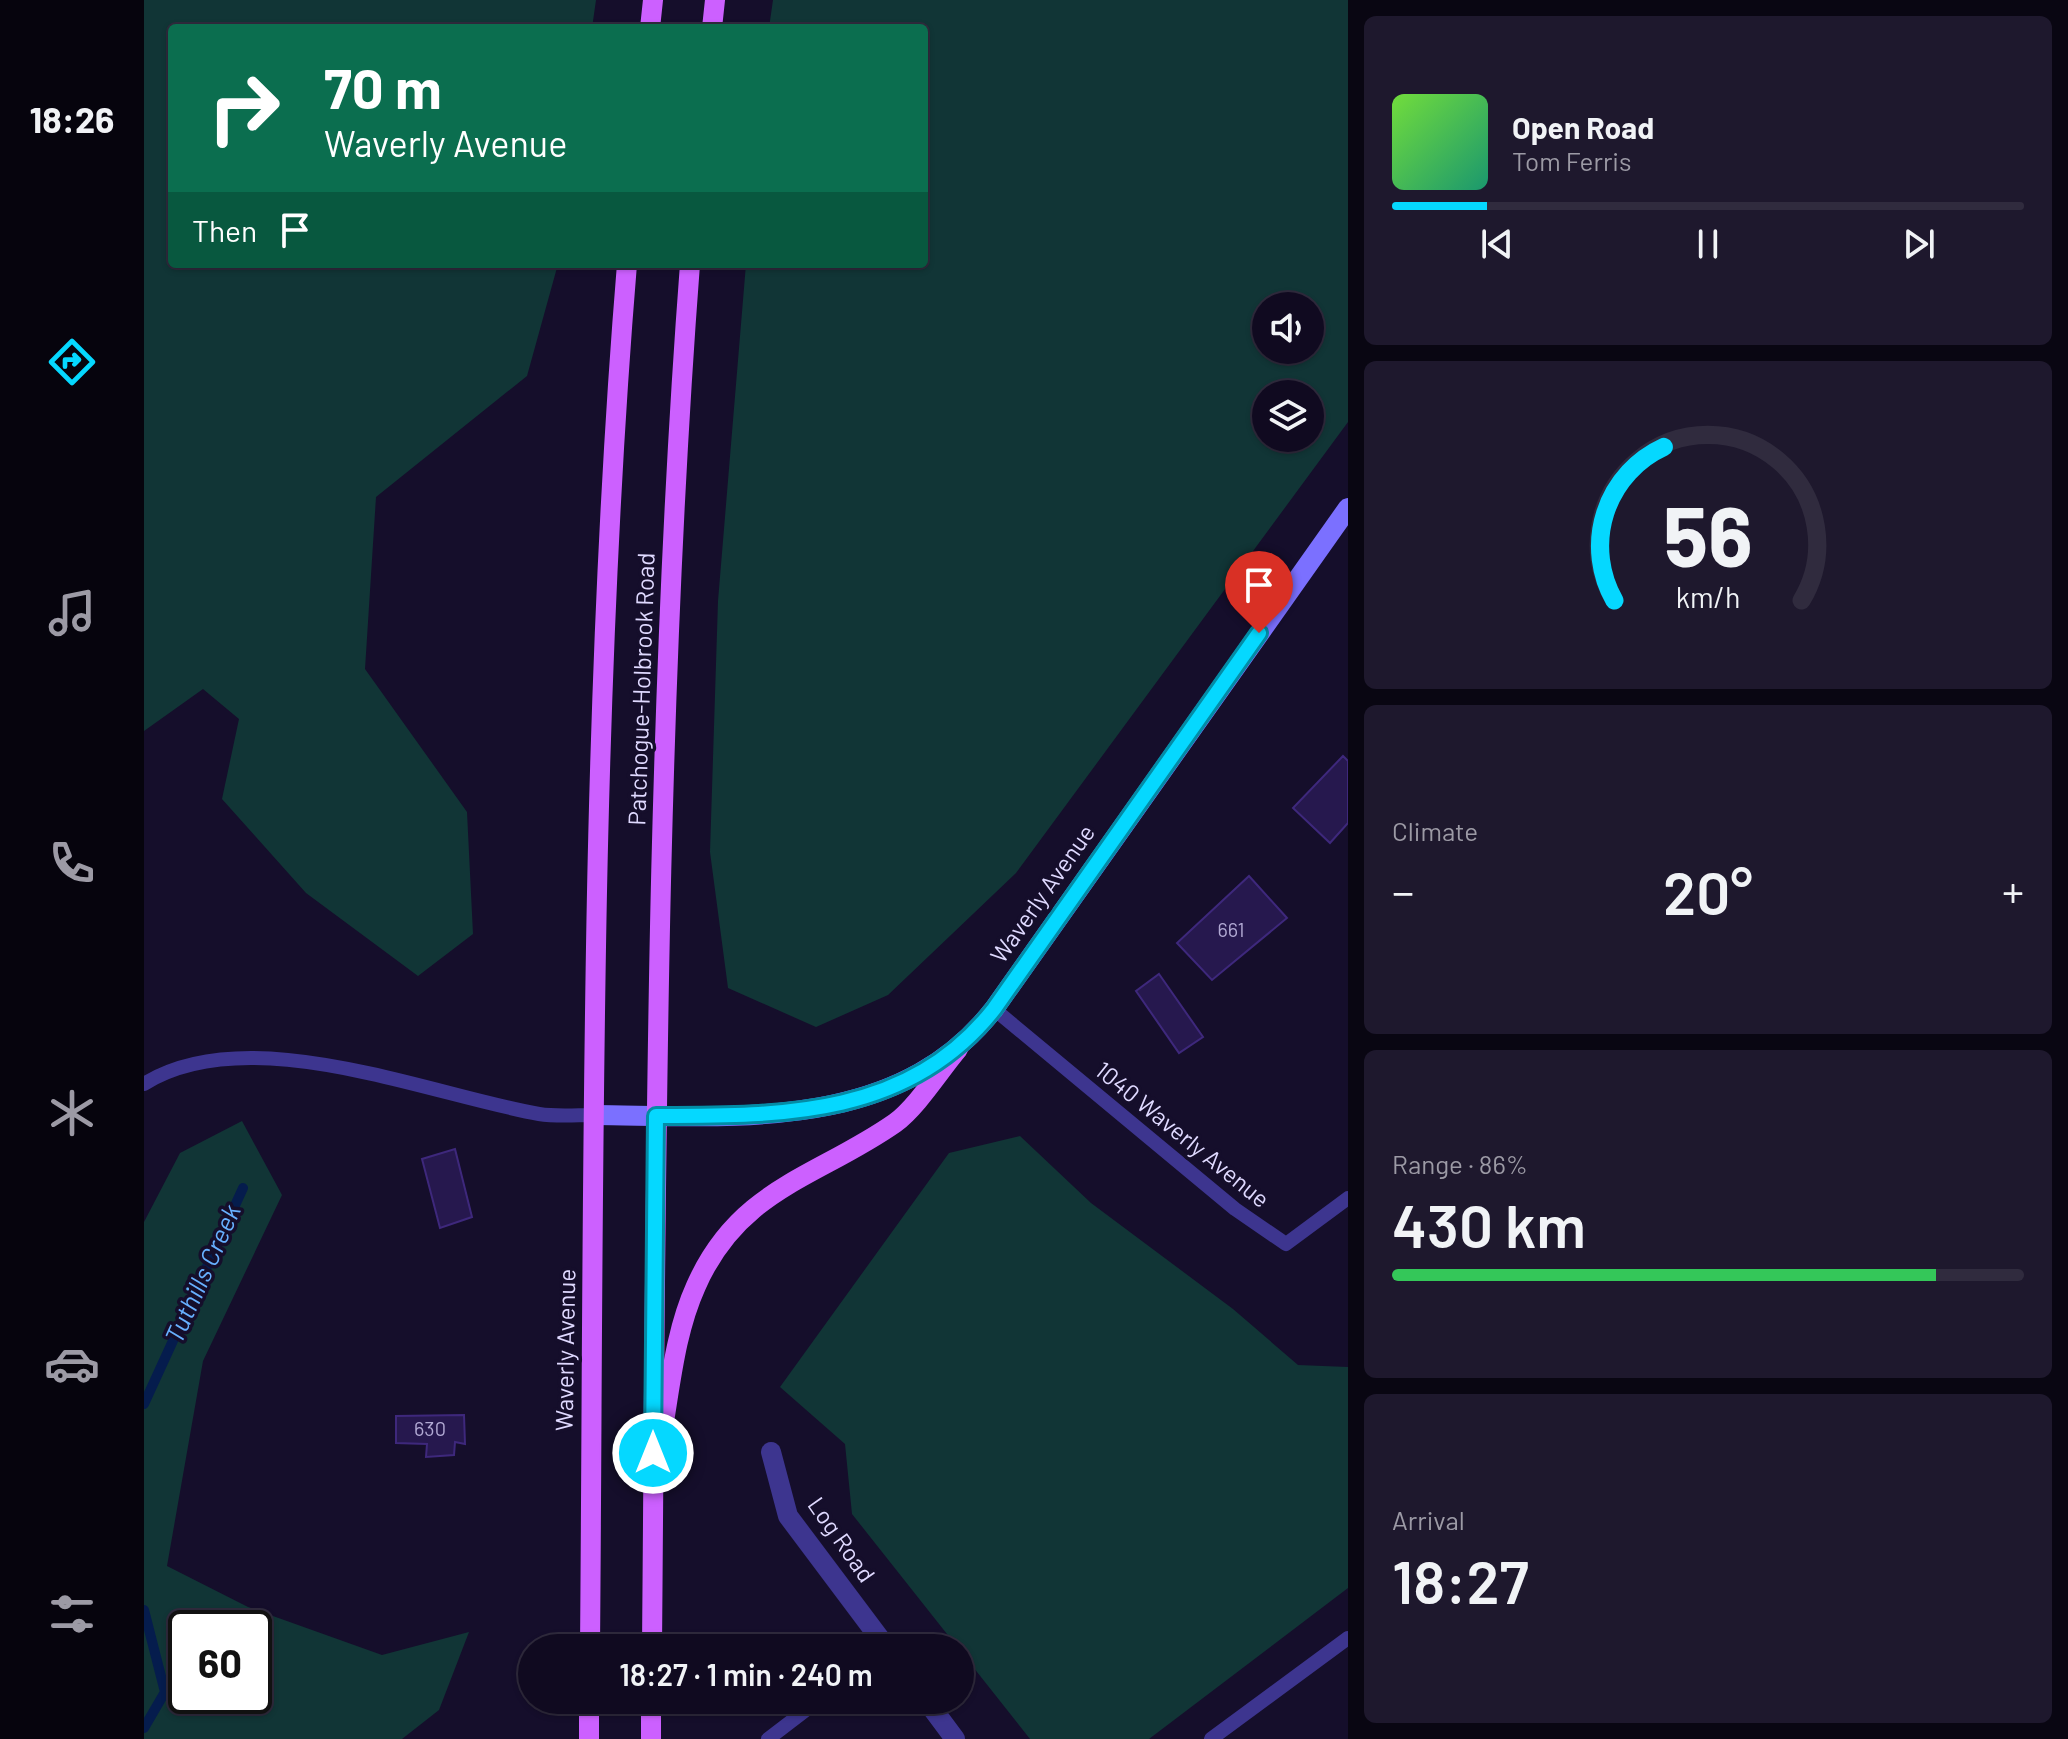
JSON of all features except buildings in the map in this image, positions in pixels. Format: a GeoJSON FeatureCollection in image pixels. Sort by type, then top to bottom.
{"type":"FeatureCollection","features":[{"type":"Feature","properties":{"kind":"main road"},"geometry":{"type":"LineString","coordinates":[[650,24],[653,0]]}},
{"type":"Feature","properties":{"kind":"main road"},"geometry":{"type":"LineString","coordinates":[[712,24],[715,0]]}},
{"type":"Feature","properties":{"kind":"main road","name":"Patchogue-Holbrook Road"},"geometry":{"type":"LineString","coordinates":[[594,1115],[605,640],[627,268]]}},
{"type":"Feature","properties":{"kind":"main road","name":"Patchogue-Holbrook Road"},"geometry":{"type":"LineString","coordinates":[[656,1116],[677,435],[690,268]]}},
{"type":"Feature","properties":{"kind":"main road","name":"Waverly Avenue"},"geometry":{"type":"LineString","coordinates":[[590,1634],[594,1115],[780,1114],[836,1105],[890,1087],[958,1049],[994,1009],[1348,508]]}},
{"type":"Feature","properties":{"kind":"main road"},"geometry":{"type":"LineString","coordinates":[[653,1483],[681,1326],[712,1257],[763,1200],[800,1175],[897,1122],[958,1049]]}},
{"type":"Feature","properties":{"kind":"main road"},"geometry":{"type":"LineString","coordinates":[[652,1634],[656,1116]]}},
{"type":"Feature","properties":{"kind":"main road"},"geometry":{"type":"LineString","coordinates":[[589,1714],[589,1739]]}},
{"type":"Feature","properties":{"kind":"main road"},"geometry":{"type":"LineString","coordinates":[[651,1714],[651,1739]]}},
{"type":"Feature","properties":{"kind":"street","name":"Log Road"},"geometry":{"type":"LineString","coordinates":[[771,1452],[788,1516],[876,1634]]}},
{"type":"Feature","properties":{"kind":"street"},"geometry":{"type":"LineString","coordinates":[[936,1714],[955,1739]]}},
{"type":"Feature","properties":{"kind":"lane","name":"1040 Waverly Avenue"},"geometry":{"type":"LineString","coordinates":[[994,1009],[1235,1209],[1286,1244],[1348,1198]]}},
{"type":"Feature","properties":{"kind":"lane"},"geometry":{"type":"LineString","coordinates":[[144,1084],[156,1076],[229,1057],[325,1064],[543,1115],[594,1115]]}},
{"type":"Feature","properties":{"kind":"lane"},"geometry":{"type":"LineString","coordinates":[[1211,1739],[1348,1638]]}},
{"type":"Feature","properties":{"kind":"lane"},"geometry":{"type":"LineString","coordinates":[[768,1739],[801,1714]]}},
{"type":"Feature","properties":{"kind":"green space"},"geometry":{"type":"Polygon","coordinates":[[[144,0],[596,0],[593,24],[168,24],[168,268],[557,268],[527,376],[376,497],[365,669],[467,812],[473,934],[418,976],[306,893],[222,799],[239,719],[203,689],[144,731],[144,0]]]}},
{"type":"Feature","properties":{"kind":"green space"},"geometry":{"type":"Polygon","coordinates":[[[773,0],[1348,0],[1348,422],[1016,873],[888,995],[816,1027],[728,988],[710,852],[718,601],[746,268],[928,268],[928,24],[770,24],[773,0]]]}},
{"type":"Feature","properties":{"kind":"green space"},"geometry":{"type":"Polygon","coordinates":[[[242,1121],[282,1195],[203,1361],[167,1566],[256,1610],[168,1610],[168,1714],[272,1714],[272,1616],[382,1655],[469,1632],[439,1710],[402,1739],[144,1739],[144,1222],[180,1153],[242,1121]]]}},
{"type":"Feature","properties":{"kind":"green space"},"geometry":{"type":"Polygon","coordinates":[[[1020,1136],[1091,1203],[1233,1309],[1298,1365],[1348,1367],[1348,1588],[1149,1739],[1030,1739],[974,1668],[974,1634],[947,1634],[852,1514],[845,1444],[780,1387],[949,1153],[1020,1136]]]}},
{"type":"Feature","properties":{"kind":"waterway","name":"Tuthills Creek"},"geometry":{"type":"LineString","coordinates":[[144,1404],[243,1188]]}},
{"type":"Feature","properties":{"kind":"waterway","name":"Tuthills Creek"},"geometry":{"type":"LineString","coordinates":[[144,1610],[165,1692],[144,1728]]}},
{"type":"Feature","properties":{"kind":"route"},"geometry":{"type":"LineString","coordinates":[[653,1453],[656,1116],[809,1111],[865,1097],[890,1087],[958,1049],[994,1009],[1259,633]]}}]}
